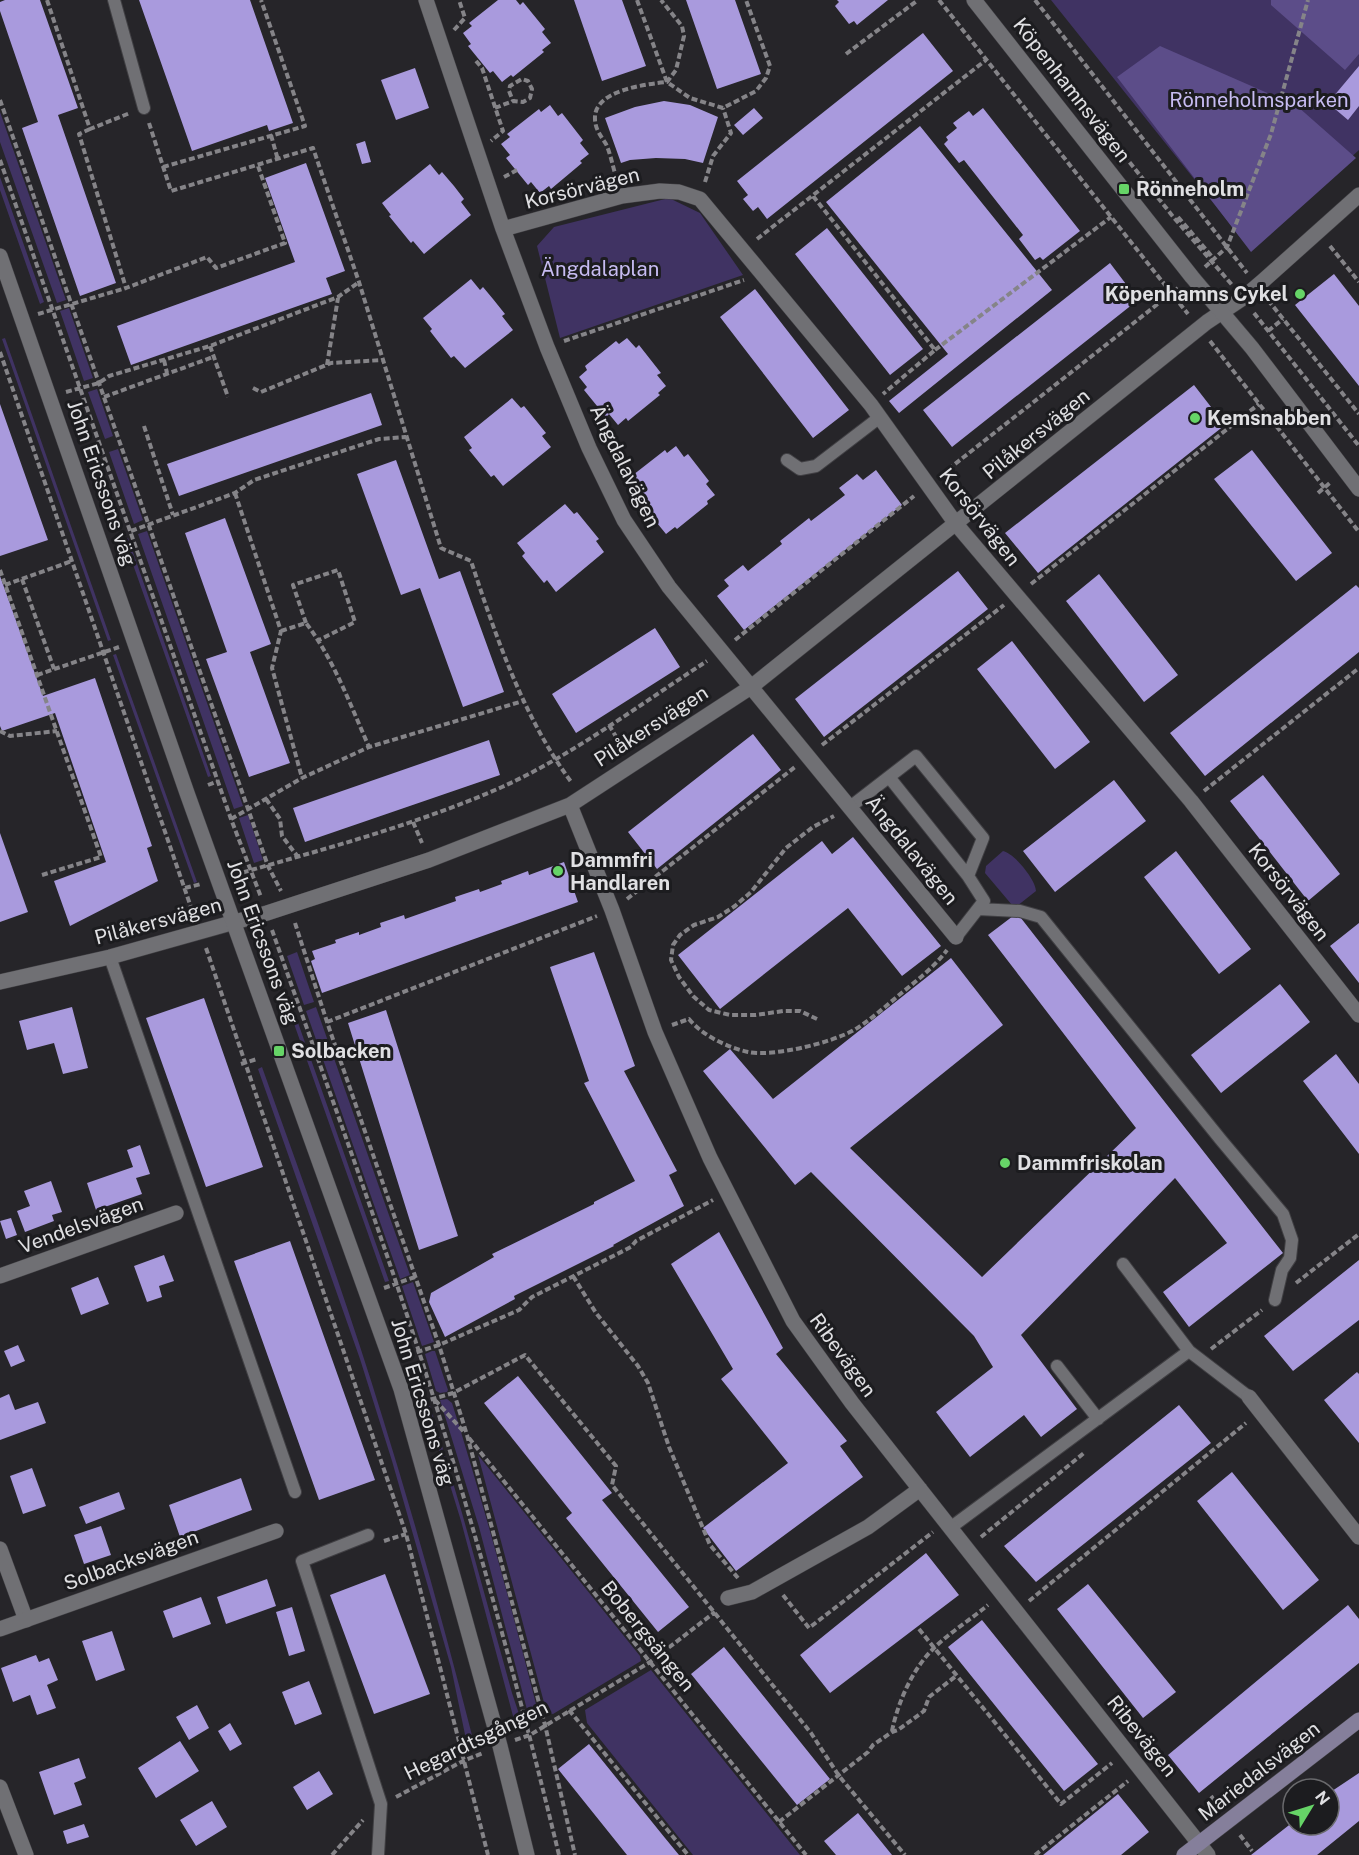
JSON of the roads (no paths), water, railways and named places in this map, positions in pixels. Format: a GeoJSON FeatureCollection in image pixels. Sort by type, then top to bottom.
{"type":"FeatureCollection","features":[{"type":"Feature","properties":{"kind":"main road","name":"Mariedalsvägen"},"geometry":{"type":"LineString","coordinates":[[1184,1855],[1204,1849],[1359,1720]]}},
{"type":"Feature","properties":{"kind":"street","name":"Ängdalavägen"},"geometry":{"type":"LineString","coordinates":[[426,0],[503,229],[547,347],[589,448],[624,520],[669,587],[956,937]]}},
{"type":"Feature","properties":{"kind":"street","name":"Köpenhamnsvägen"},"geometry":{"type":"LineString","coordinates":[[974,0],[1192,277],[1223,312],[1359,489]]}},
{"type":"Feature","properties":{"kind":"street","name":"Korsörvägen"},"geometry":{"type":"LineString","coordinates":[[503,229],[622,196],[660,191],[680,192],[700,200],[875,411],[956,524],[1191,801],[1359,1015]]}},
{"type":"Feature","properties":{"kind":"street","name":"Pilåkersvägen"},"geometry":{"type":"LineString","coordinates":[[0,982],[110,957],[267,913],[429,860],[576,800],[751,687],[1200,328],[1243,298],[1359,195]]}},
{"type":"Feature","properties":{"kind":"street","name":"John Ericssons väg"},"geometry":{"type":"LineString","coordinates":[[0,256],[234,923],[401,1389],[500,1746],[527,1855]]}},
{"type":"Feature","properties":{"kind":"street","name":"Ribevägen"},"geometry":{"type":"LineString","coordinates":[[576,800],[655,1032],[727,1193],[793,1322],[852,1403],[1204,1849]]}},
{"type":"Feature","properties":{"kind":"street","name":"Vendelsvägen"},"geometry":{"type":"LineString","coordinates":[[0,1276],[176,1213]]}},
{"type":"Feature","properties":{"kind":"street"},"geometry":{"type":"LineString","coordinates":[[1249,1397],[1359,1537]]}},
{"type":"Feature","properties":{"kind":"street"},"geometry":{"type":"LineString","coordinates":[[734,1596],[752,1592],[868,1527],[920,1489]]}},
{"type":"Feature","properties":{"kind":"street","name":"Solbacksvägen"},"geometry":{"type":"LineString","coordinates":[[0,1629],[276,1531]]}},
{"type":"Feature","properties":{"kind":"street"},"geometry":{"type":"LineString","coordinates":[[0,1549],[26,1620]]}},
{"type":"Feature","properties":{"kind":"street"},"geometry":{"type":"LineString","coordinates":[[0,1787],[26,1855]]}},
{"type":"Feature","properties":{"kind":"lane"},"geometry":{"type":"LineString","coordinates":[[114,0],[144,108]]}},
{"type":"Feature","properties":{"kind":"lane"},"geometry":{"type":"LineString","coordinates":[[787,460],[800,469],[816,466],[875,411]]}},
{"type":"Feature","properties":{"kind":"lane"},"geometry":{"type":"LineString","coordinates":[[850,807],[916,756],[983,838],[968,876]]}},
{"type":"Feature","properties":{"kind":"lane"},"geometry":{"type":"LineString","coordinates":[[889,777],[968,876],[984,901],[956,937]]}},
{"type":"Feature","properties":{"kind":"lane"},"geometry":{"type":"LineString","coordinates":[[978,909],[1020,911],[1041,917],[1283,1214],[1292,1240],[1290,1258],[1282,1270],[1275,1300]]}},
{"type":"Feature","properties":{"kind":"lane"},"geometry":{"type":"LineString","coordinates":[[110,957],[295,1492]]}},
{"type":"Feature","properties":{"kind":"lane"},"geometry":{"type":"LineString","coordinates":[[1123,1264],[1189,1351],[1249,1397]]}},
{"type":"Feature","properties":{"kind":"lane"},"geometry":{"type":"LineString","coordinates":[[948,1525],[1098,1419],[1189,1351]]}},
{"type":"Feature","properties":{"kind":"lane"},"geometry":{"type":"LineString","coordinates":[[1057,1366],[1098,1419]]}},
{"type":"Feature","properties":{"kind":"lane"},"geometry":{"type":"LineString","coordinates":[[368,1535],[302,1561],[381,1804],[378,1855]]}},
{"type":"Feature","properties":{"kind":"place","name":"Rönneholm"},"geometry":{"type":"Point","coordinates":[1124,189]}},
{"type":"Feature","properties":{"kind":"place","name":"Köpenhamns Cykel"},"geometry":{"type":"Point","coordinates":[1300,294]}},
{"type":"Feature","properties":{"kind":"place","name":"Kemsnabben"},"geometry":{"type":"Point","coordinates":[1195,418]}},
{"type":"Feature","properties":{"kind":"place","name":"Dammfri Handlaren"},"geometry":{"type":"Point","coordinates":[558,871]}},
{"type":"Feature","properties":{"kind":"place","name":"Solbacken"},"geometry":{"type":"Point","coordinates":[279,1051]}},
{"type":"Feature","properties":{"kind":"place","name":"Dammfriskolan"},"geometry":{"type":"Point","coordinates":[1005,1163]}},
{"type":"Feature","properties":{"kind":"park label","name":"Rönneholmsparken"},"geometry":{"type":"Point","coordinates":[1259,100]}},
{"type":"Feature","properties":{"kind":"park label","name":"Ängdalaplan"},"geometry":{"type":"Point","coordinates":[600,269]}}]}
